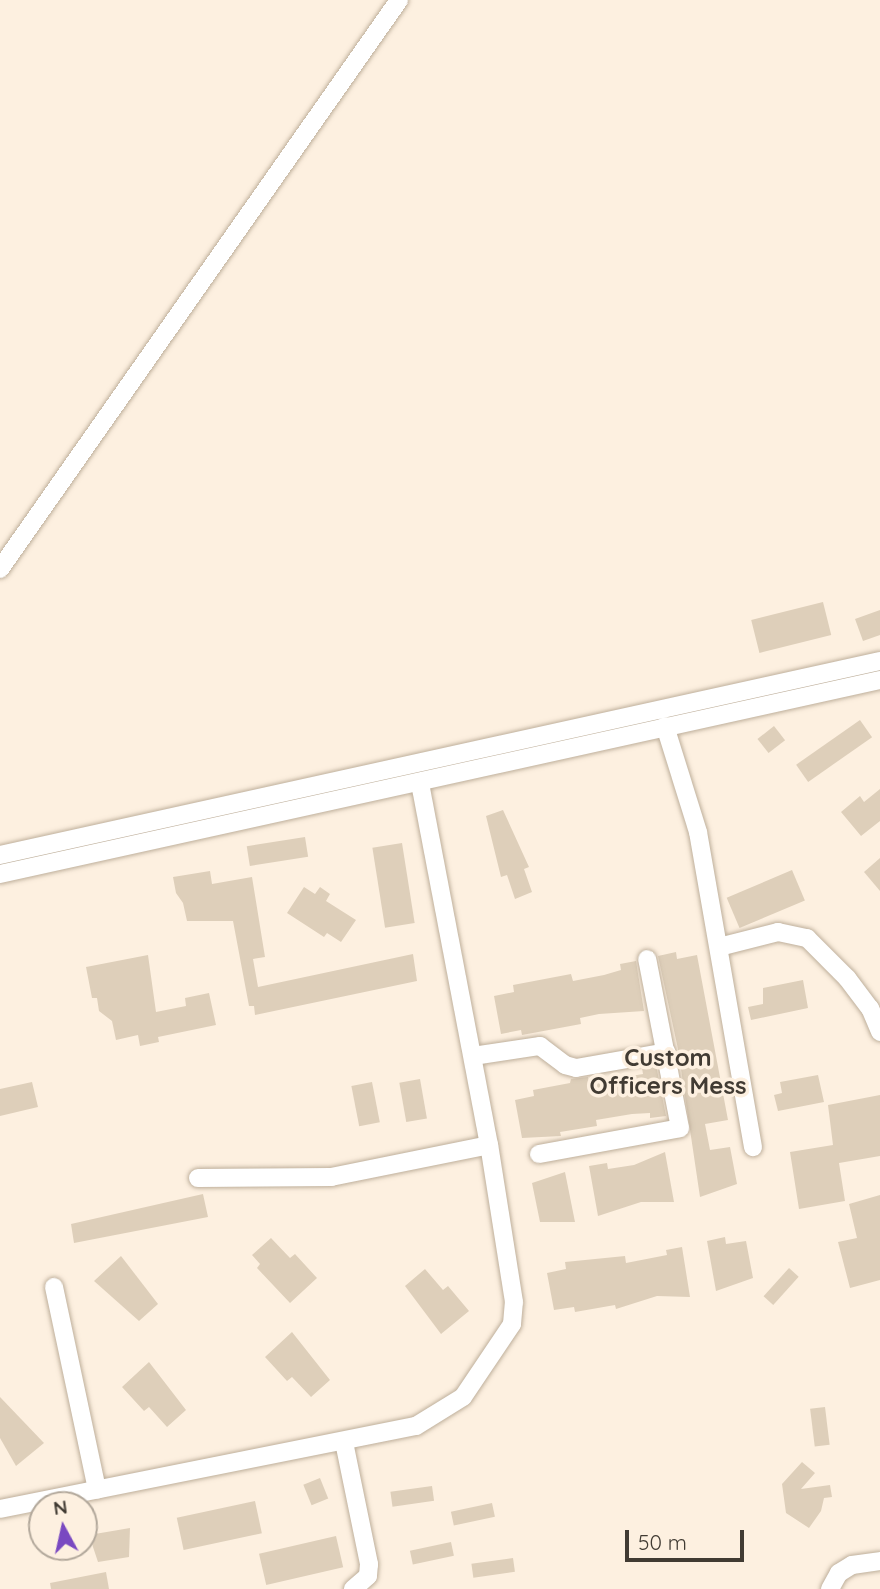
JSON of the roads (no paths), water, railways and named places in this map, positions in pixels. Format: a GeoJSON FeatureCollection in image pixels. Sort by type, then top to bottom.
{"type":"FeatureCollection","features":[{"type":"Feature","properties":{"kind":"street"},"geometry":{"type":"LineString","coordinates":[[0,569],[400,0]]}},
{"type":"Feature","properties":{"kind":"street"},"geometry":{"type":"LineString","coordinates":[[0,855],[880,661]]}},
{"type":"Feature","properties":{"kind":"street"},"geometry":{"type":"LineString","coordinates":[[0,874],[420,784],[665,726],[880,680]]}},
{"type":"Feature","properties":{"kind":"street"},"geometry":{"type":"LineString","coordinates":[[665,726],[698,832],[753,1146]]}},
{"type":"Feature","properties":{"kind":"street"},"geometry":{"type":"LineString","coordinates":[[0,1509],[402,1431],[455,1405],[512,1324],[514,1302],[489,1145],[420,784]]}},
{"type":"Feature","properties":{"kind":"street"},"geometry":{"type":"LineString","coordinates":[[719,947],[778,932],[807,938],[847,978],[870,1009],[880,1032]]}},
{"type":"Feature","properties":{"kind":"street"},"geometry":{"type":"LineString","coordinates":[[539,1154],[680,1128],[647,959]]}},
{"type":"Feature","properties":{"kind":"street"},"geometry":{"type":"LineString","coordinates":[[473,1056],[540,1046],[565,1065],[576,1068],[667,1052]]}},
{"type":"Feature","properties":{"kind":"street"},"geometry":{"type":"LineString","coordinates":[[198,1178],[331,1177],[489,1145]]}},
{"type":"Feature","properties":{"kind":"street"},"geometry":{"type":"LineString","coordinates":[[54,1287],[97,1489]]}},
{"type":"Feature","properties":{"kind":"street"},"geometry":{"type":"LineString","coordinates":[[344,1442],[369,1564],[368,1576],[354,1589]]}},
{"type":"Feature","properties":{"kind":"street"},"geometry":{"type":"LineString","coordinates":[[830,1589],[839,1573],[852,1565],[880,1561]]}},
{"type":"Feature","properties":{"kind":"district","name":"Custom Officers Mess"},"geometry":{"type":"Point","coordinates":[668,1072]}}]}
